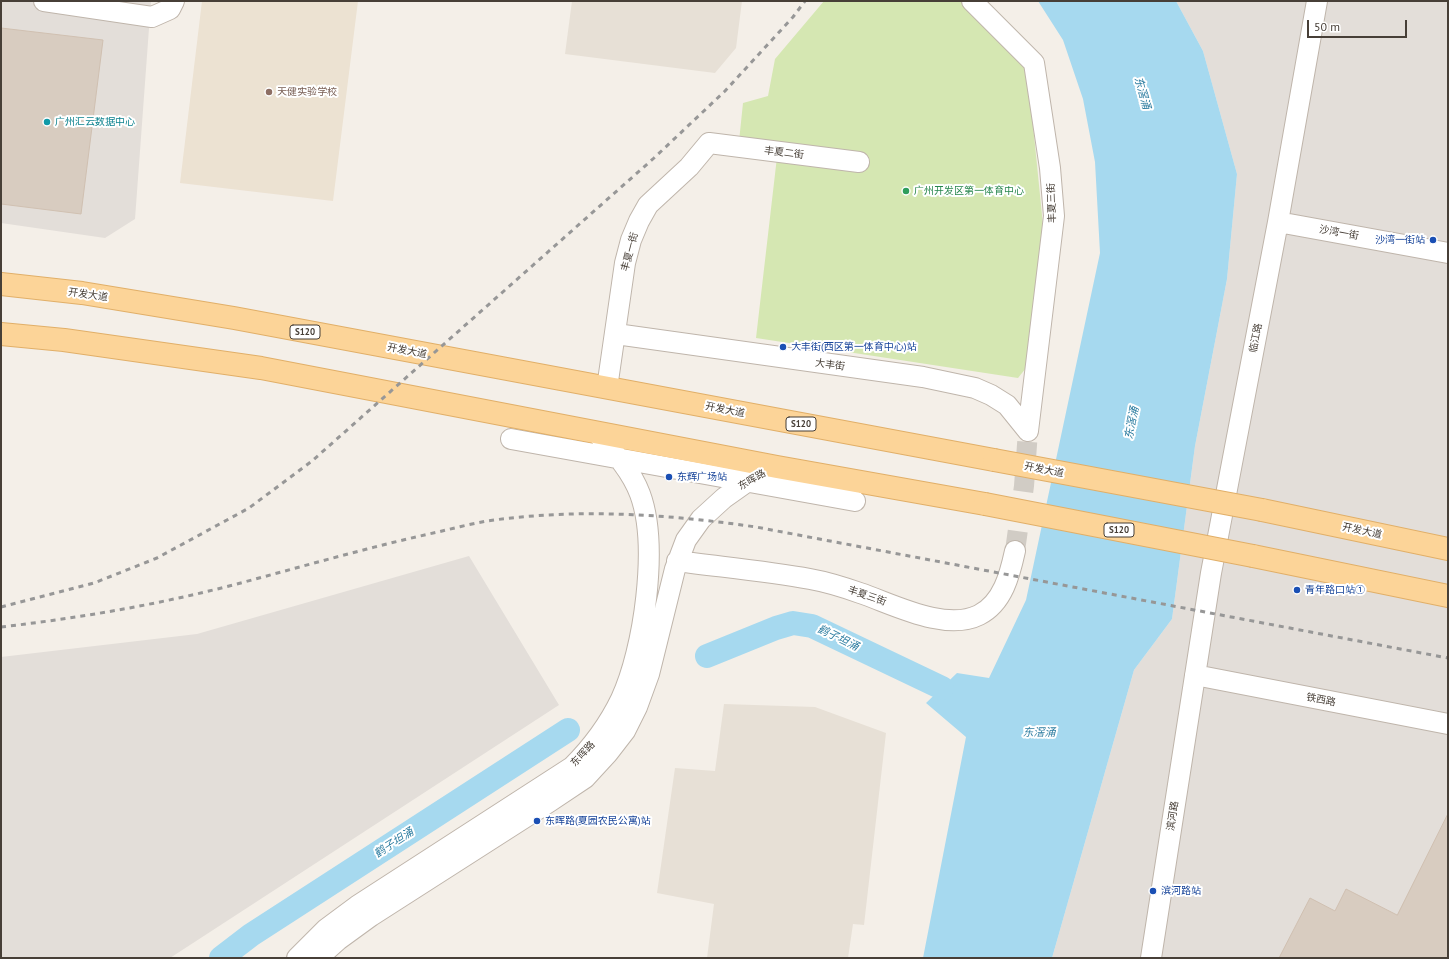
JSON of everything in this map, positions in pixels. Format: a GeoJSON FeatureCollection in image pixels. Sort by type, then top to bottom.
{"type":"FeatureCollection","features":[{"type":"Feature","properties":{"kind":"main road","name":"开发大道"},"geometry":{"type":"LineString","coordinates":[[1,284],[82,294],[234,318],[1262,510],[1448,549]]}},
{"type":"Feature","properties":{"kind":"main road","name":"S120"},"geometry":{"type":"LineString","coordinates":[[1,334],[64,340],[261,368],[777,467],[985,504],[1253,556],[1448,596]]}},
{"type":"Feature","properties":{"kind":"street"},"geometry":{"type":"LineString","coordinates":[[44,1],[152,17],[170,9],[174,1]]}},
{"type":"Feature","properties":{"kind":"street","name":"丰夏三街"},"geometry":{"type":"LineString","coordinates":[[972,1],[1034,63],[1050,168],[1054,216],[1028,431]]}},
{"type":"Feature","properties":{"kind":"street","name":"临江路"},"geometry":{"type":"LineString","coordinates":[[1195,675],[1213,565],[1278,222],[1317,1]]}},
{"type":"Feature","properties":{"kind":"street","name":"丰夏二街"},"geometry":{"type":"LineString","coordinates":[[709,143],[859,162]]}},
{"type":"Feature","properties":{"kind":"street","name":"丰夏一街"},"geometry":{"type":"LineString","coordinates":[[607,388],[616,334],[625,263],[631,240],[648,204],[689,167],[709,143]]}},
{"type":"Feature","properties":{"kind":"street","name":"沙湾一街"},"geometry":{"type":"LineString","coordinates":[[1278,222],[1448,253]]}},
{"type":"Feature","properties":{"kind":"street","name":"大丰街"},"geometry":{"type":"LineString","coordinates":[[616,334],[923,377],[969,386],[991,394],[1007,405],[1028,431]]}},
{"type":"Feature","properties":{"kind":"street","name":"东晖路"},"geometry":{"type":"LineString","coordinates":[[297,958],[326,929],[357,906],[572,767],[589,750],[602,732],[621,700],[628,682],[646,604],[648,547],[643,505],[635,484],[621,460],[597,433]]}},
{"type":"Feature","properties":{"kind":"street"},"geometry":{"type":"LineString","coordinates":[[511,439],[855,501]]}},
{"type":"Feature","properties":{"kind":"street","name":"东晖路"},"geometry":{"type":"LineString","coordinates":[[318,958],[338,940],[371,916],[585,778],[604,758],[625,731],[638,706],[649,674],[677,561],[686,540],[701,519],[724,498],[746,481],[758,474],[777,467]]}},
{"type":"Feature","properties":{"kind":"street","name":"丰夏三街"},"geometry":{"type":"LineString","coordinates":[[677,561],[810,580],[860,593],[917,614],[942,620],[962,620],[979,615],[990,608],[1002,592],[1010,572],[1015,551]]}},
{"type":"Feature","properties":{"kind":"street","name":"铁西路"},"geometry":{"type":"LineString","coordinates":[[1195,675],[1448,724]]}},
{"type":"Feature","properties":{"kind":"street","name":"滨河路"},"geometry":{"type":"LineString","coordinates":[[1151,958],[1195,675]]}},
{"type":"Feature","properties":{"kind":"shaded area"},"geometry":{"type":"Polygon","coordinates":[[[1,1],[151,1],[135,219],[105,238],[1,223],[1,1]]]}},
{"type":"Feature","properties":{"kind":"shaded area","name":"天健实验学校"},"geometry":{"type":"Polygon","coordinates":[[[202,1],[358,1],[333,201],[180,183],[202,1]]]}},
{"type":"Feature","properties":{"kind":"shaded area"},"geometry":{"type":"Polygon","coordinates":[[[572,1],[742,1],[736,48],[715,73],[565,54],[572,1]]]}},
{"type":"Feature","properties":{"kind":"shaded area"},"geometry":{"type":"Polygon","coordinates":[[[1176,1],[1448,1],[1448,958],[1052,958],[1134,670],[1172,619],[1195,446],[1227,279],[1237,174],[1203,51],[1176,1]]]}},
{"type":"Feature","properties":{"kind":"shaded area"},"geometry":{"type":"Polygon","coordinates":[[[469,556],[559,705],[170,958],[1,958],[1,657],[197,634],[469,556]]]}},
{"type":"Feature","properties":{"kind":"shaded area"},"geometry":{"type":"Polygon","coordinates":[[[724,704],[815,707],[886,733],[864,925],[853,924],[848,958],[707,958],[714,904],[657,893],[675,768],[715,771],[724,704]]]}},
{"type":"Feature","properties":{"kind":"green space","name":"广州开发区第一体育中心"},"geometry":{"type":"Polygon","coordinates":[[[824,1],[960,1],[1027,65],[1043,225],[1026,368],[1018,378],[756,338],[777,157],[738,151],[743,103],[768,96],[775,59],[824,1]]]}},
{"type":"Feature","properties":{"kind":"water","name":"东滘涌"},"geometry":{"type":"Polygon","coordinates":[[[1038,1],[1176,1],[1203,51],[1237,174],[1227,279],[1195,446],[1172,619],[1134,670],[1052,958],[923,958],[966,737],[926,703],[957,673],[989,678],[1026,600],[1100,253],[1095,162],[1083,99],[1063,40],[1038,1]]]}},
{"type":"Feature","properties":{"kind":"building","name":"广州汇云数据中心"},"geometry":{"type":"Polygon","coordinates":[[[1,28],[103,40],[81,214],[1,204],[1,28]]]}},
{"type":"Feature","properties":{"kind":"building"},"geometry":{"type":"Polygon","coordinates":[[[1448,814],[1448,958],[1279,958],[1310,898],[1335,911],[1346,889],[1397,915],[1448,814]]]}},
{"type":"Feature","properties":{"kind":"waterway","name":"鹤子坦涌"},"geometry":{"type":"LineString","coordinates":[[707,656],[776,628],[793,623],[812,626],[942,688]]}},
{"type":"Feature","properties":{"kind":"waterway","name":"鹤子坦涌"},"geometry":{"type":"LineString","coordinates":[[221,958],[251,935],[568,730]]}},
{"type":"Feature","properties":{"kind":"tunnel"},"geometry":{"type":"LineString","coordinates":[[1015,551],[1024,486],[1028,431]]}},
{"type":"Feature","properties":{"kind":"railway"},"geometry":{"type":"LineString","coordinates":[[1,607],[94,583],[157,558],[249,508],[312,461],[654,158],[725,91],[793,17],[805,1]]}},
{"type":"Feature","properties":{"kind":"railway"},"geometry":{"type":"LineString","coordinates":[[1,627],[88,615],[175,599],[386,544],[487,521],[554,515],[622,514],[723,522],[756,527],[1448,658]]}},
{"type":"Feature","properties":{"kind":"place","name":"天健实验学校"},"geometry":{"type":"Point","coordinates":[269,92]}},
{"type":"Feature","properties":{"kind":"place","name":"广州汇云数据中心"},"geometry":{"type":"Point","coordinates":[47,122]}},
{"type":"Feature","properties":{"kind":"place","name":"广州开发区第一体育中心"},"geometry":{"type":"Point","coordinates":[906,191]}},
{"type":"Feature","properties":{"kind":"place","name":"沙湾一街站"},"geometry":{"type":"Point","coordinates":[1433,240]}},
{"type":"Feature","properties":{"kind":"place","name":"大丰街(西区第一体育中心)站"},"geometry":{"type":"Point","coordinates":[783,347]}},
{"type":"Feature","properties":{"kind":"place","name":"东辉广场站"},"geometry":{"type":"Point","coordinates":[669,477]}},
{"type":"Feature","properties":{"kind":"place","name":"青年路口站①"},"geometry":{"type":"Point","coordinates":[1297,590]}},
{"type":"Feature","properties":{"kind":"place","name":"东晖路(夏园农民公寓)站"},"geometry":{"type":"Point","coordinates":[537,821]}},
{"type":"Feature","properties":{"kind":"place","name":"滨河路站"},"geometry":{"type":"Point","coordinates":[1153,891]}}]}
